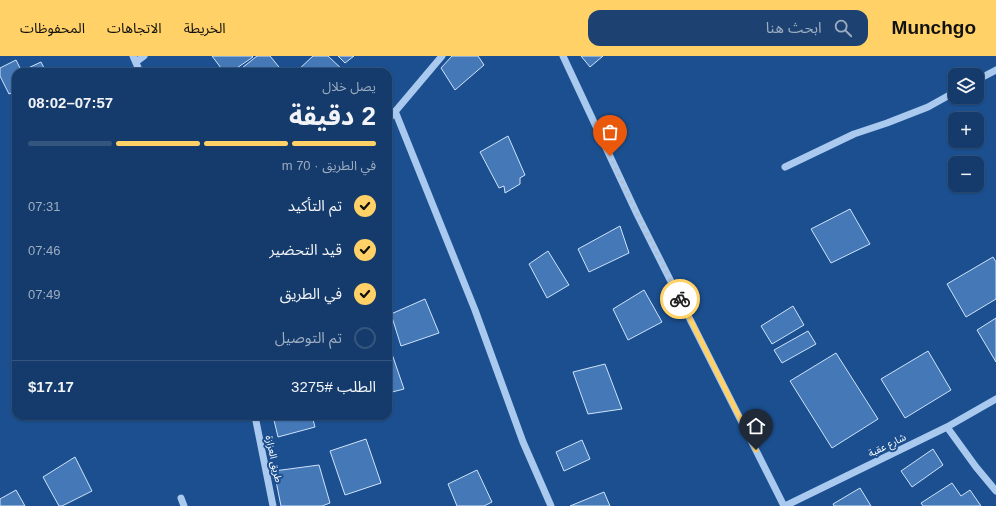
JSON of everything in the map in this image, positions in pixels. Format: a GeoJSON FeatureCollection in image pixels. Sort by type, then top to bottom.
{"type":"FeatureCollection","features":[{"type":"Feature","properties":{"kind":"street"},"geometry":{"type":"LineString","coordinates":[[134,59],[144,56]]}},
{"type":"Feature","properties":{"kind":"street"},"geometry":{"type":"LineString","coordinates":[[392,115],[442,56]]}},
{"type":"Feature","properties":{"kind":"street"},"geometry":{"type":"LineString","coordinates":[[563,56],[637,214],[784,506]]}},
{"type":"Feature","properties":{"kind":"street"},"geometry":{"type":"LineString","coordinates":[[984,76],[996,70]]}},
{"type":"Feature","properties":{"kind":"street"},"geometry":{"type":"LineString","coordinates":[[785,167],[854,134],[928,107],[948,96]]}},
{"type":"Feature","properties":{"kind":"street"},"geometry":{"type":"LineString","coordinates":[[395,111],[475,310],[523,442],[551,506]]}},
{"type":"Feature","properties":{"kind":"street","name":"شارع عقبة"},"geometry":{"type":"LineString","coordinates":[[784,506],[948,427],[996,399]]}},
{"type":"Feature","properties":{"kind":"street","name":"طريق العزازة"},"geometry":{"type":"LineString","coordinates":[[256,420],[273,506]]}},
{"type":"Feature","properties":{"kind":"street"},"geometry":{"type":"LineString","coordinates":[[948,427],[976,467],[996,491]]}},
{"type":"Feature","properties":{"kind":"street"},"geometry":{"type":"LineString","coordinates":[[181,498],[184,506]]}},
{"type":"Feature","properties":{"kind":"building"},"geometry":{"type":"Polygon","coordinates":[[[212,56],[253,57],[237,68],[221,68],[212,56]]]}},
{"type":"Feature","properties":{"kind":"building"},"geometry":{"type":"Polygon","coordinates":[[[257,56],[270,56],[280,68],[242,68],[257,56]]]}},
{"type":"Feature","properties":{"kind":"building"},"geometry":{"type":"Polygon","coordinates":[[[313,56],[328,56],[341,68],[300,68],[313,56]]]}},
{"type":"Feature","properties":{"kind":"building"},"geometry":{"type":"Polygon","coordinates":[[[338,56],[354,56],[345,63],[338,56]]]}},
{"type":"Feature","properties":{"kind":"building"},"geometry":{"type":"Polygon","coordinates":[[[452,56],[478,56],[484,65],[455,90],[441,68],[452,56]]]}},
{"type":"Feature","properties":{"kind":"building"},"geometry":{"type":"Polygon","coordinates":[[[581,56],[603,56],[590,67],[581,56]]]}},
{"type":"Feature","properties":{"kind":"building"},"geometry":{"type":"Polygon","coordinates":[[[16,60],[20,68],[12,68],[12,93],[9,94],[0,76],[0,68],[16,60]]]}},
{"type":"Feature","properties":{"kind":"building"},"geometry":{"type":"Polygon","coordinates":[[[41,62],[44,68],[28,68],[41,62]]]}},
{"type":"Feature","properties":{"kind":"building"},"geometry":{"type":"Polygon","coordinates":[[[508,136],[525,175],[520,178],[520,184],[505,193],[504,186],[499,188],[480,152],[508,136]]]}},
{"type":"Feature","properties":{"kind":"building"},"geometry":{"type":"Polygon","coordinates":[[[850,209],[870,244],[831,263],[811,229],[850,209]]]}},
{"type":"Feature","properties":{"kind":"building"},"geometry":{"type":"Polygon","coordinates":[[[620,226],[629,253],[589,272],[578,249],[620,226]]]}},
{"type":"Feature","properties":{"kind":"building"},"geometry":{"type":"Polygon","coordinates":[[[548,251],[569,285],[547,298],[529,264],[548,251]]]}},
{"type":"Feature","properties":{"kind":"building"},"geometry":{"type":"Polygon","coordinates":[[[993,257],[996,262],[996,299],[966,317],[947,284],[993,257]]]}},
{"type":"Feature","properties":{"kind":"building"},"geometry":{"type":"Polygon","coordinates":[[[644,290],[662,322],[628,340],[613,309],[644,290]]]}},
{"type":"Feature","properties":{"kind":"building"},"geometry":{"type":"Polygon","coordinates":[[[425,299],[439,333],[401,346],[392,314],[425,299]]]}},
{"type":"Feature","properties":{"kind":"building"},"geometry":{"type":"Polygon","coordinates":[[[793,306],[804,325],[772,344],[761,326],[793,306]]]}},
{"type":"Feature","properties":{"kind":"building"},"geometry":{"type":"Polygon","coordinates":[[[996,318],[996,362],[977,330],[996,318]]]}},
{"type":"Feature","properties":{"kind":"building"},"geometry":{"type":"Polygon","coordinates":[[[808,331],[816,344],[782,363],[774,350],[808,331]]]}},
{"type":"Feature","properties":{"kind":"building"},"geometry":{"type":"Polygon","coordinates":[[[928,351],[951,390],[905,418],[881,379],[928,351]]]}},
{"type":"Feature","properties":{"kind":"building"},"geometry":{"type":"Polygon","coordinates":[[[836,353],[878,419],[832,448],[790,381],[836,353]]]}},
{"type":"Feature","properties":{"kind":"building"},"geometry":{"type":"Polygon","coordinates":[[[392,354],[404,389],[392,392],[392,354]]]}},
{"type":"Feature","properties":{"kind":"building"},"geometry":{"type":"Polygon","coordinates":[[[605,364],[622,409],[588,414],[573,372],[605,364]]]}},
{"type":"Feature","properties":{"kind":"building"},"geometry":{"type":"Polygon","coordinates":[[[274,420],[313,420],[315,427],[278,437],[274,420]]]}},
{"type":"Feature","properties":{"kind":"building"},"geometry":{"type":"Polygon","coordinates":[[[366,439],[381,483],[345,495],[330,451],[366,439]]]}},
{"type":"Feature","properties":{"kind":"building"},"geometry":{"type":"Polygon","coordinates":[[[582,440],[590,459],[564,471],[556,452],[582,440]]]}},
{"type":"Feature","properties":{"kind":"building"},"geometry":{"type":"Polygon","coordinates":[[[933,449],[943,465],[912,487],[901,471],[933,449]]]}},
{"type":"Feature","properties":{"kind":"building"},"geometry":{"type":"Polygon","coordinates":[[[75,457],[92,491],[62,506],[59,506],[43,477],[75,457]]]}},
{"type":"Feature","properties":{"kind":"building"},"geometry":{"type":"Polygon","coordinates":[[[319,465],[330,503],[322,506],[281,506],[274,471],[319,465]]]}},
{"type":"Feature","properties":{"kind":"building"},"geometry":{"type":"Polygon","coordinates":[[[477,470],[492,502],[484,506],[457,506],[448,484],[477,470]]]}},
{"type":"Feature","properties":{"kind":"building"},"geometry":{"type":"Polygon","coordinates":[[[952,483],[961,496],[970,490],[981,506],[923,506],[921,503],[952,483]]]}},
{"type":"Feature","properties":{"kind":"building"},"geometry":{"type":"Polygon","coordinates":[[[860,488],[871,506],[834,506],[833,504],[860,488]]]}},
{"type":"Feature","properties":{"kind":"building"},"geometry":{"type":"Polygon","coordinates":[[[16,490],[25,506],[0,506],[0,499],[16,490]]]}},
{"type":"Feature","properties":{"kind":"building"},"geometry":{"type":"Polygon","coordinates":[[[604,492],[610,506],[570,506],[604,492]]]}},
{"type":"Feature","properties":{"kind":"way so far"},"geometry":{"type":"LineString","coordinates":[[610,156],[637,214],[680,299]]}},
{"type":"Feature","properties":{"kind":"route"},"geometry":{"type":"LineString","coordinates":[[680,299],[756,450]]}}]}
